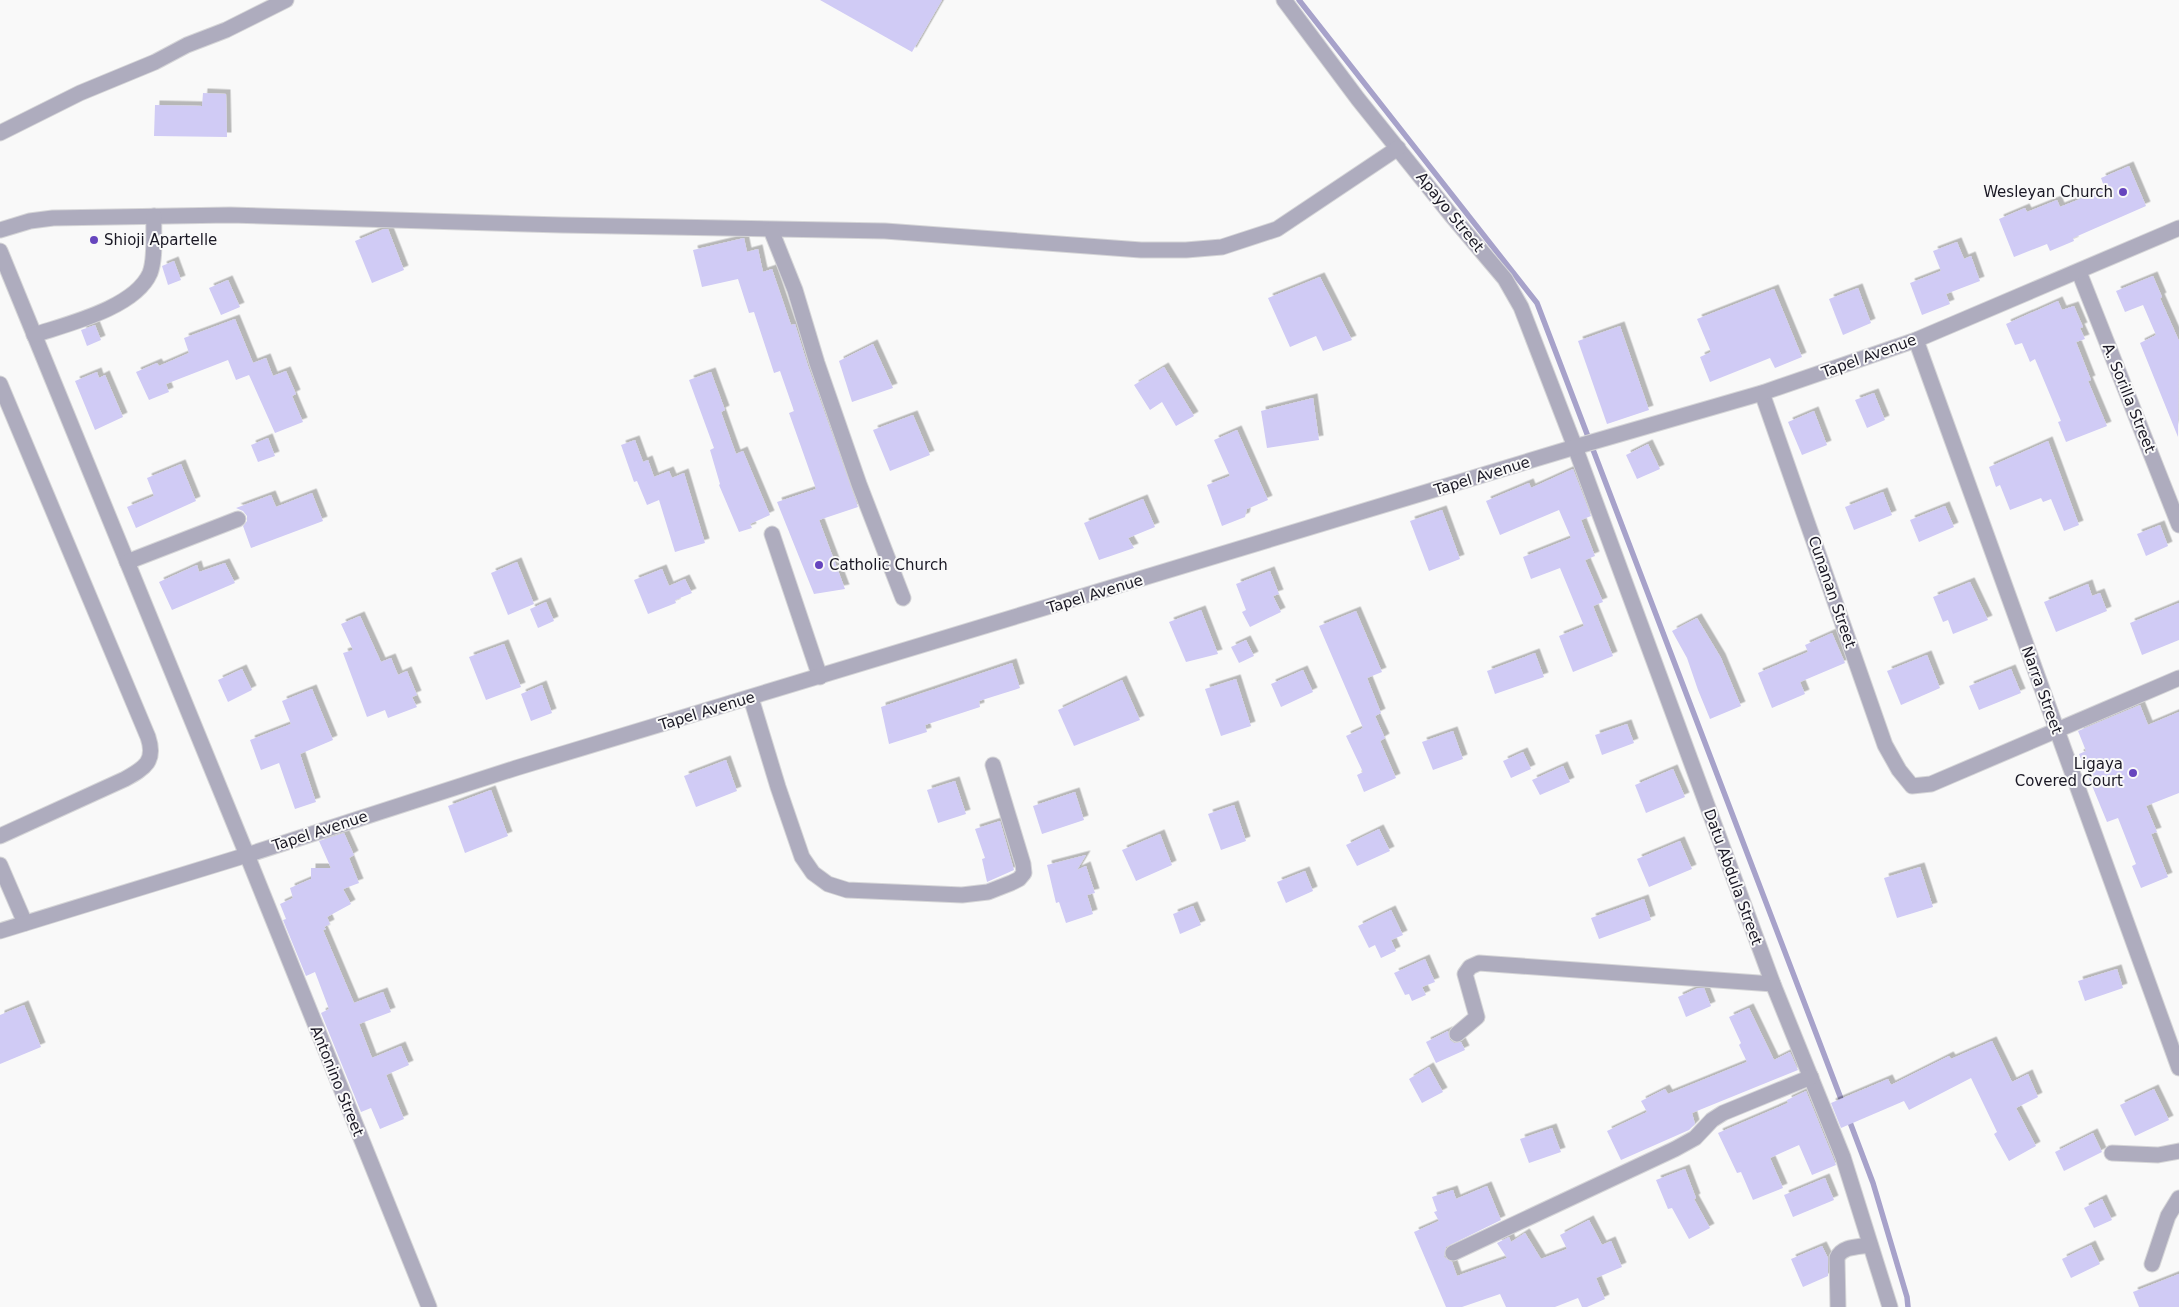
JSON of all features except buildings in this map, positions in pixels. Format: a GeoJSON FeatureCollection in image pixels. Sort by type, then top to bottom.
{"type":"FeatureCollection","features":[{"type":"Feature","properties":{"kind":"street"},"geometry":{"type":"LineString","coordinates":[[0,133],[80,93],[155,62],[187,45],[226,30],[286,0]]}},
{"type":"Feature","properties":{"kind":"street","name":"Apayo Street"},"geometry":{"type":"LineString","coordinates":[[1284,0],[1398,148],[1513,291],[1575,447]]}},
{"type":"Feature","properties":{"kind":"street"},"geometry":{"type":"LineString","coordinates":[[0,230],[30,221],[52,218],[316,216],[561,225],[885,231],[1141,250],[1186,250],[1222,247],[1277,229],[1341,188],[1398,148]]}},
{"type":"Feature","properties":{"kind":"street"},"geometry":{"type":"LineString","coordinates":[[34,335],[89,316],[134,294],[144,283],[150,272],[154,216]]}},
{"type":"Feature","properties":{"kind":"street","name":"Tapel Avenue"},"geometry":{"type":"LineString","coordinates":[[0,931],[247,855],[516,768],[1575,447],[1762,393],[1916,340],[2179,228]]}},
{"type":"Feature","properties":{"kind":"street"},"geometry":{"type":"LineString","coordinates":[[771,230],[795,290],[817,364],[859,484],[903,598]]}},
{"type":"Feature","properties":{"kind":"street","name":"Antonino Street"},"geometry":{"type":"LineString","coordinates":[[0,251],[247,855],[428,1307]]}},
{"type":"Feature","properties":{"kind":"street","name":"A. Sorilla Street"},"geometry":{"type":"LineString","coordinates":[[2079,272],[2179,524]]}},
{"type":"Feature","properties":{"kind":"street","name":"Narra Street"},"geometry":{"type":"LineString","coordinates":[[1916,340],[2179,1068]]}},
{"type":"Feature","properties":{"kind":"street"},"geometry":{"type":"LineString","coordinates":[[0,384],[148,737],[151,755],[148,764],[125,779],[0,836]]}},
{"type":"Feature","properties":{"kind":"street","name":"Cunanan Street"},"geometry":{"type":"LineString","coordinates":[[1762,393],[1885,745],[1899,770],[1912,786],[1931,784],[2057,729]]}},
{"type":"Feature","properties":{"kind":"street","name":"Datu Abdula Street"},"geometry":{"type":"LineString","coordinates":[[1575,447],[1773,984],[1843,1157],[1890,1307]]}},
{"type":"Feature","properties":{"kind":"street"},"geometry":{"type":"LineString","coordinates":[[127,562],[238,519]]}},
{"type":"Feature","properties":{"kind":"street"},"geometry":{"type":"LineString","coordinates":[[772,534],[820,677]]}},
{"type":"Feature","properties":{"kind":"street"},"geometry":{"type":"LineString","coordinates":[[2057,729],[2179,678]]}},
{"type":"Feature","properties":{"kind":"street"},"geometry":{"type":"LineString","coordinates":[[751,698],[802,857],[813,873],[828,884],[847,890],[962,895],[988,892],[1019,879],[1024,872],[1023,864],[993,765]]}},
{"type":"Feature","properties":{"kind":"street"},"geometry":{"type":"LineString","coordinates":[[0,865],[25,923]]}},
{"type":"Feature","properties":{"kind":"street"},"geometry":{"type":"LineString","coordinates":[[1458,1034],[1476,1017],[1465,974],[1470,967],[1479,964],[1773,984]]}},
{"type":"Feature","properties":{"kind":"street"},"geometry":{"type":"LineString","coordinates":[[1453,1253],[1674,1149],[1695,1138],[1712,1120],[1723,1113],[1811,1077]]}},
{"type":"Feature","properties":{"kind":"street"},"geometry":{"type":"LineString","coordinates":[[2112,1153],[2158,1155],[2179,1151]]}},
{"type":"Feature","properties":{"kind":"street"},"geometry":{"type":"LineString","coordinates":[[2152,1264],[2168,1216],[2179,1198]]}},
{"type":"Feature","properties":{"kind":"street"},"geometry":{"type":"LineString","coordinates":[[1838,1307],[1837,1258],[1839,1253],[1843,1250],[1870,1245]]}},
{"type":"Feature","properties":{"kind":"waterway"},"geometry":{"type":"LineString","coordinates":[[1299,0],[1537,303],[1843,1104]]}},
{"type":"Feature","properties":{"kind":"waterway"},"geometry":{"type":"LineString","coordinates":[[1848,1117],[1873,1183],[1907,1297],[1908,1307]]}},
{"type":"Feature","properties":{"kind":"place","name":"Wesleyan Church"},"geometry":{"type":"Point","coordinates":[2123,192]}},
{"type":"Feature","properties":{"kind":"place","name":"Shioji Apartelle"},"geometry":{"type":"Point","coordinates":[94,240]}},
{"type":"Feature","properties":{"kind":"place","name":"Catholic Church"},"geometry":{"type":"Point","coordinates":[819,565]}},
{"type":"Feature","properties":{"kind":"place","name":"Ligaya Covered Court"},"geometry":{"type":"Point","coordinates":[2133,773]}}]}
